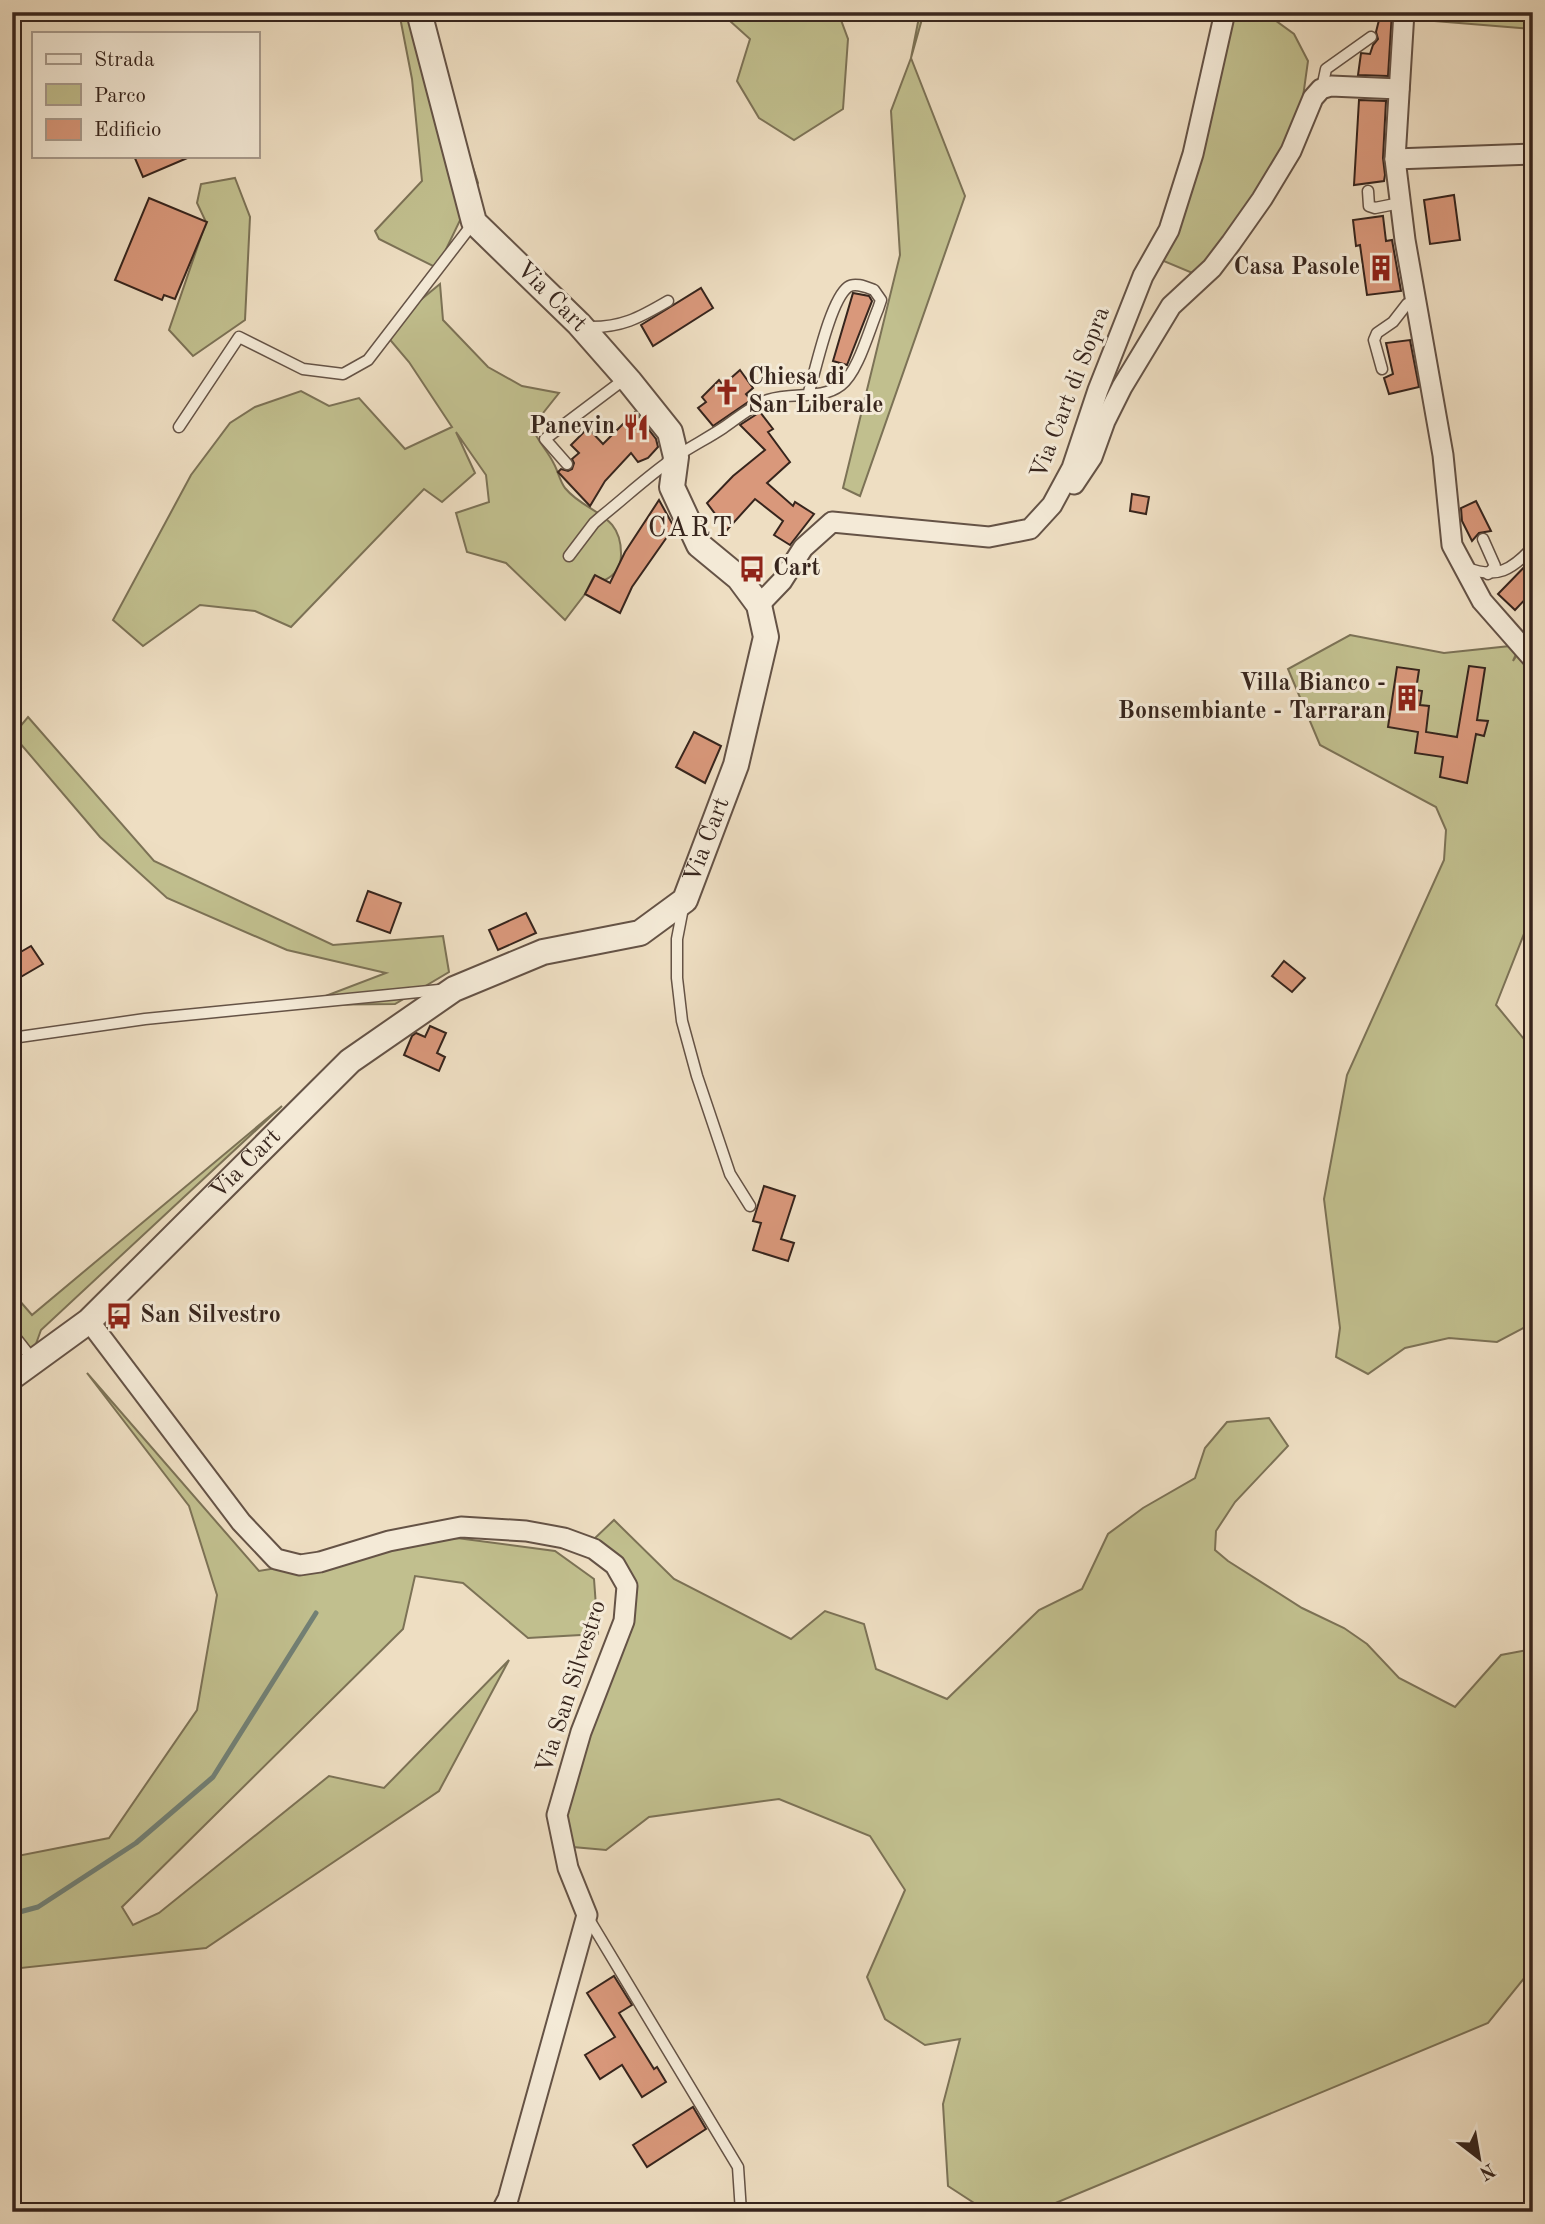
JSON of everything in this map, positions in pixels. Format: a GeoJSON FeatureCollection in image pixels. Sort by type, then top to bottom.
{"type":"FeatureCollection","features":[{"type":"Feature","properties":{"kind":"street"},"geometry":{"type":"LineString","coordinates":[[419,12],[474,222]]}},
{"type":"Feature","properties":{"kind":"street","name":"Via Cart di Sopra"},"geometry":{"type":"LineString","coordinates":[[1030,529],[1052,505],[1072,468],[1098,390],[1143,276],[1169,230],[1193,154],[1225,12]]}},
{"type":"Feature","properties":{"kind":"street"},"geometry":{"type":"LineString","coordinates":[[1404,12],[1395,159],[1400,203],[1443,455],[1452,545],[1482,601],[1533,659]]}},
{"type":"Feature","properties":{"kind":"street"},"geometry":{"type":"LineString","coordinates":[[759,605],[782,581],[803,548],[832,522],[989,537],[1030,529],[1051,514],[1092,457],[1105,421],[1144,348],[1171,306],[1212,268],[1262,199],[1291,151],[1313,98],[1321,89],[1339,85],[1399,89]]}},
{"type":"Feature","properties":{"kind":"street"},"geometry":{"type":"LineString","coordinates":[[1395,159],[1533,154]]}},
{"type":"Feature","properties":{"kind":"street","name":"Via Cart"},"geometry":{"type":"LineString","coordinates":[[12,1377],[89,1321],[350,1061],[454,989],[543,952],[640,933],[685,900],[736,765],[766,637],[759,605],[739,578],[699,545],[672,487],[676,457],[670,432],[583,327],[474,222]]}},
{"type":"Feature","properties":{"kind":"street","name":"Via San Silvestro"},"geometry":{"type":"LineString","coordinates":[[89,1321],[241,1522],[276,1559],[300,1565],[320,1562],[389,1541],[461,1527],[526,1531],[564,1538],[594,1549],[615,1565],[627,1586],[624,1621],[581,1732],[557,1815],[568,1868],[587,1915]]}},
{"type":"Feature","properties":{"kind":"street"},"geometry":{"type":"LineString","coordinates":[[501,2212],[508,2199],[587,1915]]}},
{"type":"Feature","properties":{"kind":"lane"},"geometry":{"type":"LineString","coordinates":[[1321,89],[1326,69],[1371,37]]}},
{"type":"Feature","properties":{"kind":"lane"},"geometry":{"type":"LineString","coordinates":[[1368,191],[1369,206],[1375,208],[1400,203]]}},
{"type":"Feature","properties":{"kind":"lane"},"geometry":{"type":"LineString","coordinates":[[179,427],[240,337],[303,369],[343,374],[368,360],[474,222]]}},
{"type":"Feature","properties":{"kind":"lane"},"geometry":{"type":"LineString","coordinates":[[569,556],[594,523],[676,457],[767,400],[782,396],[808,395],[828,392],[840,386],[851,376],[881,300],[874,290],[855,285],[847,288],[830,319],[808,395]]}},
{"type":"Feature","properties":{"kind":"lane"},"geometry":{"type":"LineString","coordinates":[[583,327],[608,328],[635,320],[668,301]]}},
{"type":"Feature","properties":{"kind":"lane"},"geometry":{"type":"LineString","coordinates":[[1382,369],[1374,340],[1377,333],[1393,323],[1407,303],[1416,301]]}},
{"type":"Feature","properties":{"kind":"lane"},"geometry":{"type":"LineString","coordinates":[[566,464],[545,439],[627,378]]}},
{"type":"Feature","properties":{"kind":"lane"},"geometry":{"type":"LineString","coordinates":[[1483,539],[1495,566],[1488,574]]}},
{"type":"Feature","properties":{"kind":"lane"},"geometry":{"type":"LineString","coordinates":[[1464,566],[1488,574],[1504,571],[1533,548]]}},
{"type":"Feature","properties":{"kind":"lane"},"geometry":{"type":"LineString","coordinates":[[685,900],[677,939],[682,1021],[697,1076],[730,1174],[750,1206]]}},
{"type":"Feature","properties":{"kind":"lane"},"geometry":{"type":"LineString","coordinates":[[12,1038],[145,1019],[454,989]]}},
{"type":"Feature","properties":{"kind":"lane"},"geometry":{"type":"LineString","coordinates":[[12,1333],[34,1361]]}},
{"type":"Feature","properties":{"kind":"lane"},"geometry":{"type":"LineString","coordinates":[[587,1915],[738,2167],[741,2212]]}},
{"type":"Feature","properties":{"kind":"green space"},"geometry":{"type":"Polygon","coordinates":[[[399,12],[429,12],[449,93],[478,183],[437,268],[379,239],[375,231],[422,181],[412,79],[399,12]]]}},
{"type":"Feature","properties":{"kind":"green space"},"geometry":{"type":"Polygon","coordinates":[[[720,12],[838,12],[848,39],[843,109],[794,140],[759,118],[737,81],[750,39],[720,12]]]}},
{"type":"Feature","properties":{"kind":"green space"},"geometry":{"type":"Polygon","coordinates":[[[920,12],[924,12],[911,58],[920,12]]]}},
{"type":"Feature","properties":{"kind":"green space"},"geometry":{"type":"Polygon","coordinates":[[[1225,12],[1264,12],[1294,34],[1308,61],[1298,133],[1202,277],[1154,257],[1225,12]]]}},
{"type":"Feature","properties":{"kind":"green space"},"geometry":{"type":"Polygon","coordinates":[[[1431,12],[1533,12],[1533,29],[1435,21],[1431,12]]]}},
{"type":"Feature","properties":{"kind":"green space"},"geometry":{"type":"Polygon","coordinates":[[[911,58],[965,196],[860,496],[843,488],[900,255],[891,111],[911,58]]]}},
{"type":"Feature","properties":{"kind":"green space"},"geometry":{"type":"Polygon","coordinates":[[[235,178],[250,217],[245,320],[193,356],[169,330],[206,222],[197,203],[201,184],[235,178]]]}},
{"type":"Feature","properties":{"kind":"green space"},"geometry":{"type":"Polygon","coordinates":[[[440,284],[443,320],[488,367],[522,386],[559,393],[532,427],[552,459],[565,488],[616,530],[621,555],[619,566],[614,573],[605,580],[594,576],[585,594],[565,620],[506,563],[467,552],[456,513],[489,502],[486,475],[456,432],[475,473],[442,502],[424,489],[291,627],[255,611],[200,605],[143,646],[113,620],[191,475],[230,423],[255,407],[301,391],[329,406],[359,398],[405,449],[452,427],[409,362],[386,335],[401,316],[440,284]]]}},
{"type":"Feature","properties":{"kind":"green space"},"geometry":{"type":"Polygon","coordinates":[[[1350,635],[1444,653],[1520,645],[1513,661],[1519,652],[1533,667],[1533,911],[1496,1005],[1533,1050],[1533,1323],[1497,1342],[1449,1338],[1405,1348],[1368,1374],[1336,1357],[1340,1328],[1324,1199],[1347,1075],[1444,860],[1446,830],[1436,807],[1320,745],[1288,669],[1350,635]]]}},
{"type":"Feature","properties":{"kind":"green space"},"geometry":{"type":"Polygon","coordinates":[[[28,717],[154,861],[333,945],[443,936],[449,972],[395,1004],[302,1005],[386,973],[287,950],[167,898],[100,837],[13,735],[28,717]]]}},
{"type":"Feature","properties":{"kind":"green space"},"geometry":{"type":"Polygon","coordinates":[[[282,1106],[41,1330],[17,1396],[12,1400],[12,1292],[32,1315],[282,1106]]]}},
{"type":"Feature","properties":{"kind":"green space"},"geometry":{"type":"Polygon","coordinates":[[[87,1373],[259,1571],[457,1538],[555,1551],[594,1579],[598,1634],[528,1638],[463,1583],[415,1576],[403,1629],[122,1907],[133,1925],[159,1913],[329,1776],[384,1788],[509,1660],[439,1791],[206,1948],[12,1969],[12,1857],[109,1838],[197,1710],[217,1595],[189,1506],[87,1373]]]}},
{"type":"Feature","properties":{"kind":"green space"},"geometry":{"type":"Polygon","coordinates":[[[1269,1418],[1288,1446],[1235,1502],[1216,1531],[1215,1550],[1302,1608],[1344,1628],[1367,1644],[1399,1678],[1455,1707],[1501,1655],[1533,1649],[1533,1971],[1530,1971],[1488,2023],[1034,2212],[988,2212],[948,2186],[943,2104],[960,2039],[925,2045],[885,2019],[867,1977],[905,1890],[870,1836],[779,1799],[649,1817],[606,1850],[573,1847],[564,1814],[635,1586],[595,1538],[614,1520],[674,1579],[791,1639],[825,1611],[864,1624],[876,1669],[947,1699],[1039,1610],[1082,1589],[1108,1534],[1143,1508],[1195,1478],[1205,1448],[1227,1422],[1269,1418]]]}},
{"type":"Feature","properties":{"kind":"building"},"geometry":{"type":"Polygon","coordinates":[[[1381,12],[1392,12],[1388,76],[1358,75],[1361,53],[1370,54],[1378,39],[1376,32],[1381,12]]]}},
{"type":"Feature","properties":{"kind":"building"},"geometry":{"type":"Polygon","coordinates":[[[1359,100],[1386,101],[1383,158],[1385,175],[1384,181],[1354,185],[1359,100]]]}},
{"type":"Feature","properties":{"kind":"building"},"geometry":{"type":"Polygon","coordinates":[[[135,158],[187,158],[143,177],[135,158]]]}},
{"type":"Feature","properties":{"kind":"building"},"geometry":{"type":"Polygon","coordinates":[[[1454,195],[1460,240],[1430,244],[1424,200],[1454,195]]]}},
{"type":"Feature","properties":{"kind":"building"},"geometry":{"type":"Polygon","coordinates":[[[149,198],[207,222],[175,299],[164,295],[162,300],[115,280],[149,198]]]}},
{"type":"Feature","properties":{"kind":"building","name":"Casa Pasole"},"geometry":{"type":"Polygon","coordinates":[[[1383,216],[1386,241],[1392,240],[1401,291],[1367,295],[1360,245],[1356,246],[1353,220],[1383,216]]]}},
{"type":"Feature","properties":{"kind":"building"},"geometry":{"type":"Polygon","coordinates":[[[701,288],[713,308],[653,346],[641,325],[701,288]]]}},
{"type":"Feature","properties":{"kind":"building"},"geometry":{"type":"Polygon","coordinates":[[[853,293],[869,296],[872,301],[847,365],[833,361],[853,293]]]}},
{"type":"Feature","properties":{"kind":"building"},"geometry":{"type":"Polygon","coordinates":[[[1410,340],[1419,387],[1389,394],[1384,378],[1393,374],[1386,343],[1410,340]]]}},
{"type":"Feature","properties":{"kind":"building","name":"Chiesa di San Liberale"},"geometry":{"type":"Polygon","coordinates":[[[740,370],[753,388],[746,394],[751,400],[713,426],[698,408],[706,402],[702,397],[719,380],[723,385],[740,370]]]}},
{"type":"Feature","properties":{"kind":"building"},"geometry":{"type":"Polygon","coordinates":[[[635,412],[656,439],[658,447],[648,458],[638,462],[631,453],[605,481],[590,506],[558,472],[561,469],[572,469],[572,459],[579,453],[571,445],[588,428],[603,444],[635,412]]]}},
{"type":"Feature","properties":{"kind":"building"},"geometry":{"type":"Polygon","coordinates":[[[760,412],[773,429],[768,432],[790,462],[767,483],[793,506],[795,502],[814,514],[790,545],[774,535],[783,521],[755,499],[727,530],[707,503],[733,476],[765,450],[740,425],[760,412]]]}},
{"type":"Feature","properties":{"kind":"building"},"geometry":{"type":"Polygon","coordinates":[[[1132,494],[1149,497],[1146,514],[1130,511],[1132,494]]]}},
{"type":"Feature","properties":{"kind":"building"},"geometry":{"type":"Polygon","coordinates":[[[659,500],[674,527],[632,587],[620,613],[585,594],[595,575],[610,583],[625,552],[659,500]]]}},
{"type":"Feature","properties":{"kind":"building"},"geometry":{"type":"Polygon","coordinates":[[[1476,501],[1491,531],[1479,533],[1472,541],[1462,521],[1461,508],[1476,501]]]}},
{"type":"Feature","properties":{"kind":"building"},"geometry":{"type":"Polygon","coordinates":[[[1533,558],[1533,591],[1515,610],[1498,594],[1533,558]]]}},
{"type":"Feature","properties":{"kind":"building"},"geometry":{"type":"Polygon","coordinates":[[[1469,666],[1485,668],[1477,720],[1488,721],[1484,736],[1476,734],[1467,783],[1440,777],[1443,757],[1415,753],[1418,732],[1388,727],[1397,667],[1419,670],[1416,690],[1422,691],[1420,705],[1429,706],[1426,732],[1457,737],[1469,666]]]}},
{"type":"Feature","properties":{"kind":"building"},"geometry":{"type":"Polygon","coordinates":[[[694,732],[721,746],[705,783],[676,767],[694,732]]]}},
{"type":"Feature","properties":{"kind":"building"},"geometry":{"type":"Polygon","coordinates":[[[368,891],[401,903],[390,933],[357,921],[368,891]]]}},
{"type":"Feature","properties":{"kind":"building"},"geometry":{"type":"Polygon","coordinates":[[[526,913],[536,933],[498,950],[489,930],[526,913]]]}},
{"type":"Feature","properties":{"kind":"building"},"geometry":{"type":"Polygon","coordinates":[[[31,946],[43,964],[12,982],[12,957],[31,946]]]}},
{"type":"Feature","properties":{"kind":"building"},"geometry":{"type":"Polygon","coordinates":[[[1284,961],[1305,978],[1292,992],[1272,976],[1284,961]]]}},
{"type":"Feature","properties":{"kind":"building"},"geometry":{"type":"Polygon","coordinates":[[[430,1026],[446,1033],[437,1053],[445,1057],[439,1071],[404,1055],[412,1036],[416,1033],[425,1037],[430,1026]]]}},
{"type":"Feature","properties":{"kind":"building"},"geometry":{"type":"Polygon","coordinates":[[[764,1186],[795,1196],[781,1239],[794,1243],[788,1261],[753,1250],[761,1223],[753,1221],[764,1186]]]}},
{"type":"Feature","properties":{"kind":"building"},"geometry":{"type":"Polygon","coordinates":[[[614,1976],[632,2005],[619,2013],[654,2069],[657,2067],[666,2082],[642,2097],[622,2065],[600,2079],[585,2055],[615,2037],[587,1993],[614,1976]]]}},
{"type":"Feature","properties":{"kind":"building"},"geometry":{"type":"Polygon","coordinates":[[[693,2107],[706,2129],[647,2167],[633,2145],[693,2107]]]}},
{"type":"Feature","properties":{"kind":"waterway"},"geometry":{"type":"LineString","coordinates":[[12,1914],[38,1907],[136,1843],[213,1777],[316,1613]]}},
{"type":"Feature","properties":{"kind":"place","name":"Casa Pasole"},"geometry":{"type":"Point","coordinates":[1381,268]}},
{"type":"Feature","properties":{"kind":"place","name":"Chiesa di San Liberale"},"geometry":{"type":"Point","coordinates":[727,392]}},
{"type":"Feature","properties":{"kind":"place","name":"Panevin"},"geometry":{"type":"Point","coordinates":[636,427]}},
{"type":"Feature","properties":{"kind":"place","name":"Cart"},"geometry":{"type":"Point","coordinates":[752,569]}},
{"type":"Feature","properties":{"kind":"place","name":"Villa Bianco - Bonsembiante - Tarraran"},"geometry":{"type":"Point","coordinates":[1407,698]}},
{"type":"Feature","properties":{"kind":"place","name":"San Silvestro"},"geometry":{"type":"Point","coordinates":[119,1316]}},
{"type":"Feature","properties":{"kind":"district","name":"CART"},"geometry":{"type":"Point","coordinates":[691,529]}}]}
